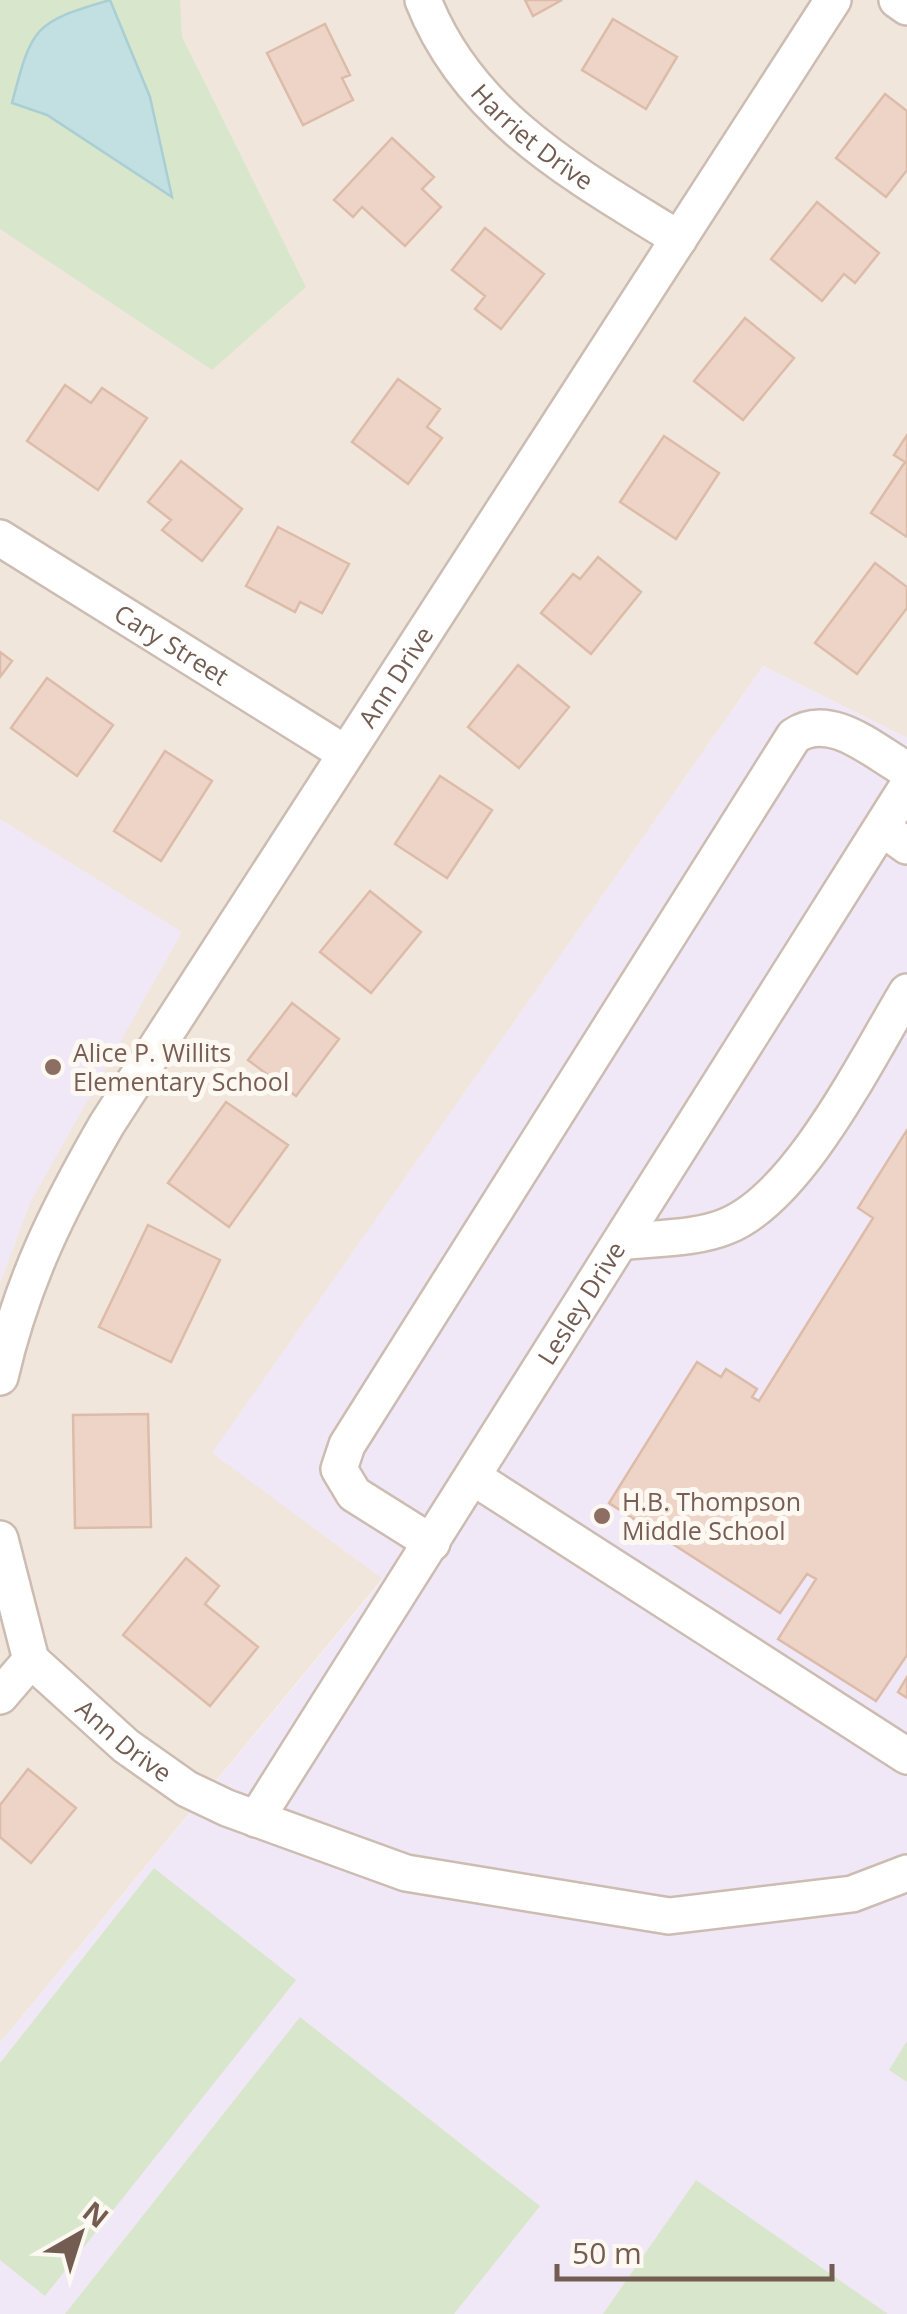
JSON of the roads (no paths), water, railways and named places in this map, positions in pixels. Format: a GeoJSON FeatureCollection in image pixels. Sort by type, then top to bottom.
{"type":"FeatureCollection","features":[{"type":"Feature","properties":{"kind":"street","name":"Harriet Drive"},"geometry":{"type":"LineString","coordinates":[[423,0],[453,59],[492,109],[554,161],[680,239]]}},
{"type":"Feature","properties":{"kind":"street","name":"Ann Drive"},"geometry":{"type":"LineString","coordinates":[[0,1377],[15,1309],[53,1218],[107,1124],[833,0]]}},
{"type":"Feature","properties":{"kind":"street"},"geometry":{"type":"LineString","coordinates":[[896,0],[907,6]]}},
{"type":"Feature","properties":{"kind":"street","name":"Cary Street"},"geometry":{"type":"LineString","coordinates":[[0,538],[345,752]]}},
{"type":"Feature","properties":{"kind":"street"},"geometry":{"type":"LineString","coordinates":[[432,1542],[354,1494],[339,1469],[347,1445],[794,736],[810,725],[830,726],[907,770]]}},
{"type":"Feature","properties":{"kind":"street","name":"Lesley Drive"},"geometry":{"type":"LineString","coordinates":[[241,1813],[432,1542],[621,1242],[894,837],[907,788]]}},
{"type":"Feature","properties":{"kind":"street"},"geometry":{"type":"LineString","coordinates":[[621,1242],[726,1227],[762,1204],[812,1148],[907,992]]}},
{"type":"Feature","properties":{"kind":"street"},"geometry":{"type":"LineString","coordinates":[[473,1477],[907,1756]]}},
{"type":"Feature","properties":{"kind":"street"},"geometry":{"type":"LineString","coordinates":[[0,1539],[31,1660],[0,1696]]}},
{"type":"Feature","properties":{"kind":"street","name":"Ann Drive"},"geometry":{"type":"LineString","coordinates":[[31,1660],[126,1746],[187,1789],[241,1813],[406,1872],[669,1916],[852,1894],[907,1873]]}},
{"type":"Feature","properties":{"kind":"water"},"geometry":{"type":"Polygon","coordinates":[[[110,0],[150,97],[172,197],[47,115],[12,103],[25,58],[40,31],[65,15],[110,0]]]}},
{"type":"Feature","properties":{"kind":"place","name":"Alice P. Willits Elementary School"},"geometry":{"type":"Point","coordinates":[53,1067]}},
{"type":"Feature","properties":{"kind":"place","name":"H.B. Thompson Middle School"},"geometry":{"type":"Point","coordinates":[602,1516]}}]}
